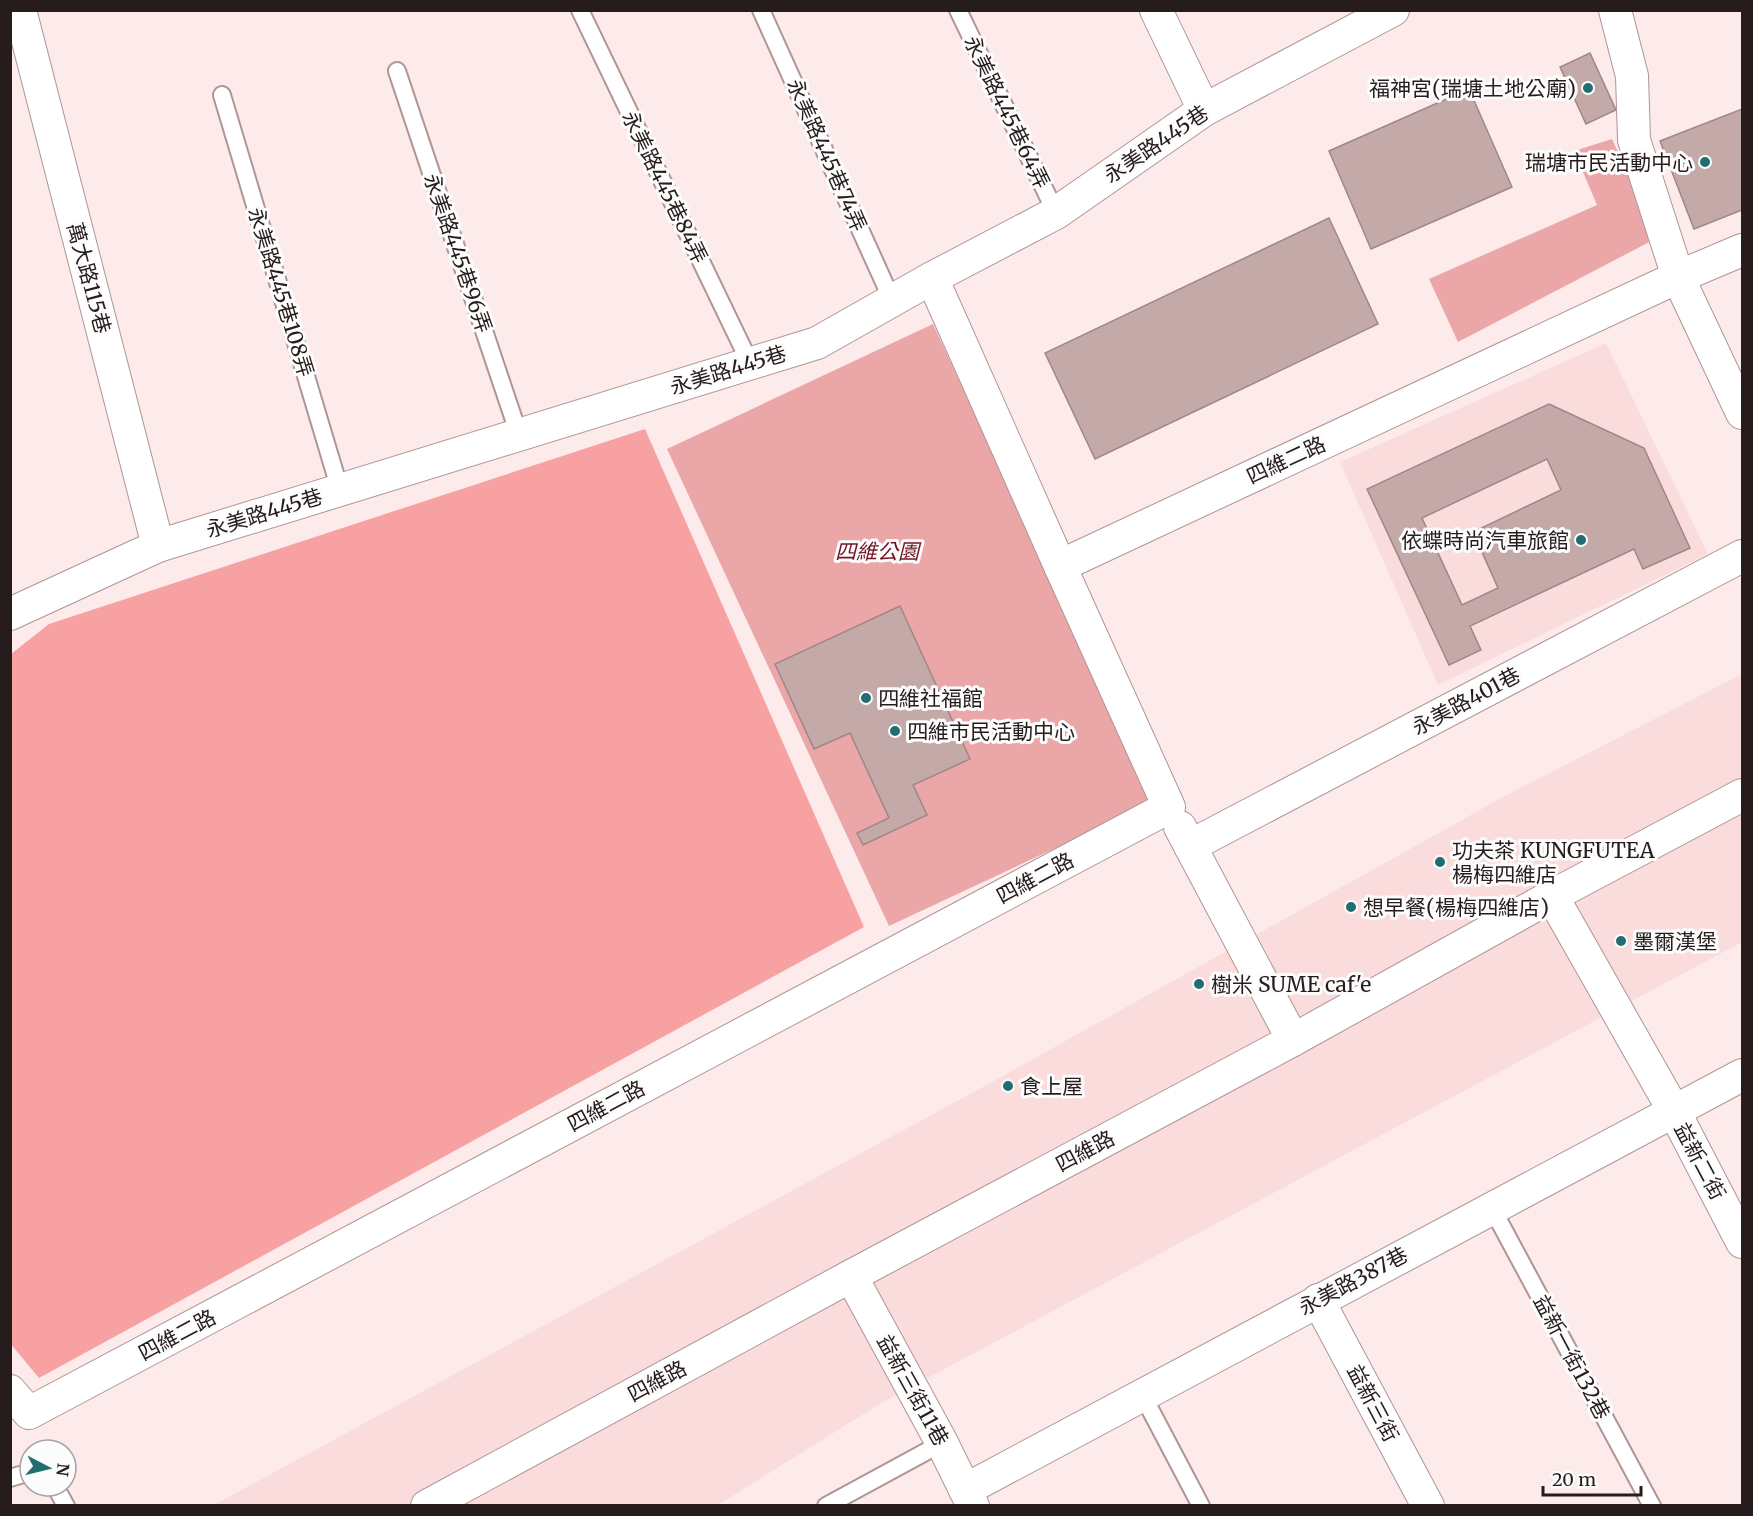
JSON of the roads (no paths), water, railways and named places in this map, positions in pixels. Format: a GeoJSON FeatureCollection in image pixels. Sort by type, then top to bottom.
{"type":"FeatureCollection","features":[{"type":"Feature","properties":{"kind":"street"},"geometry":{"type":"LineString","coordinates":[[1156,10],[1204,110]]}},
{"type":"Feature","properties":{"kind":"street","name":"永美路445巷"},"geometry":{"type":"LineString","coordinates":[[10,614],[158,546],[817,343],[932,278],[1056,213],[1204,110],[1362,17],[1393,10]]}},
{"type":"Feature","properties":{"kind":"street"},"geometry":{"type":"LineString","coordinates":[[1615,10],[1632,76],[1634,140],[1678,277],[1743,413]]}},
{"type":"Feature","properties":{"kind":"street","name":"萬大路115巷"},"geometry":{"type":"LineString","coordinates":[[18,12],[158,546]]}},
{"type":"Feature","properties":{"kind":"street","name":"四維二路"},"geometry":{"type":"LineString","coordinates":[[1059,566],[1678,277],[1743,250]]}},
{"type":"Feature","properties":{"kind":"street"},"geometry":{"type":"LineString","coordinates":[[932,278],[1059,566],[1169,807],[1293,1040]]}},
{"type":"Feature","properties":{"kind":"street","name":"永美路401巷"},"geometry":{"type":"LineString","coordinates":[[1190,846],[1743,556]]}},
{"type":"Feature","properties":{"kind":"street","name":"四維路"},"geometry":{"type":"LineString","coordinates":[[427,1506],[850,1276],[1293,1040],[1552,896],[1743,795]]}},
{"type":"Feature","properties":{"kind":"street","name":"四維二路"},"geometry":{"type":"LineString","coordinates":[[10,1391],[29,1413],[1169,807]]}},
{"type":"Feature","properties":{"kind":"street","name":"益新二街"},"geometry":{"type":"LineString","coordinates":[[1552,896],[1674,1111],[1743,1242]]}},
{"type":"Feature","properties":{"kind":"street","name":"永美路387巷"},"geometry":{"type":"LineString","coordinates":[[969,1498],[1142,1395],[1743,1075]]}},
{"type":"Feature","properties":{"kind":"street","name":"益新三街11巷"},"geometry":{"type":"LineString","coordinates":[[850,1276],[942,1443],[969,1498]]}},
{"type":"Feature","properties":{"kind":"street","name":"益新三街"},"geometry":{"type":"LineString","coordinates":[[1318,1300],[1428,1506]]}},
{"type":"Feature","properties":{"kind":"lane","name":"永美路445巷84弄"},"geometry":{"type":"LineString","coordinates":[[580,10],[750,363]]}},
{"type":"Feature","properties":{"kind":"lane","name":"永美路445巷74弄"},"geometry":{"type":"LineString","coordinates":[[761,10],[892,300]]}},
{"type":"Feature","properties":{"kind":"lane","name":"永美路445巷64弄"},"geometry":{"type":"LineString","coordinates":[[957,10],[1056,213]]}},
{"type":"Feature","properties":{"kind":"lane","name":"永美路445巷96弄"},"geometry":{"type":"LineString","coordinates":[[397,71],[519,435]]}},
{"type":"Feature","properties":{"kind":"lane","name":"永美路445巷108弄"},"geometry":{"type":"LineString","coordinates":[[222,95],[340,490]]}},
{"type":"Feature","properties":{"kind":"lane","name":"益新一街132巷"},"geometry":{"type":"LineString","coordinates":[[1492,1208],[1652,1506]]}},
{"type":"Feature","properties":{"kind":"lane"},"geometry":{"type":"LineString","coordinates":[[1142,1395],[1201,1506]]}},
{"type":"Feature","properties":{"kind":"lane"},"geometry":{"type":"LineString","coordinates":[[826,1506],[942,1443]]}},
{"type":"Feature","properties":{"kind":"place","name":"福神宮(瑞塘土地公廟)"},"geometry":{"type":"Point","coordinates":[1588,88]}},
{"type":"Feature","properties":{"kind":"place","name":"瑞塘市民活動中心"},"geometry":{"type":"Point","coordinates":[1705,162]}},
{"type":"Feature","properties":{"kind":"place","name":"依蝶時尚汽車旅館"},"geometry":{"type":"Point","coordinates":[1581,540]}},
{"type":"Feature","properties":{"kind":"place","name":"四維社福館"},"geometry":{"type":"Point","coordinates":[866,698]}},
{"type":"Feature","properties":{"kind":"place","name":"四維市民活動中心"},"geometry":{"type":"Point","coordinates":[895,731]}},
{"type":"Feature","properties":{"kind":"place","name":"功夫茶 KUNGFUTEA 楊梅四維店"},"geometry":{"type":"Point","coordinates":[1440,862]}},
{"type":"Feature","properties":{"kind":"place","name":"想早餐(楊梅四維店)"},"geometry":{"type":"Point","coordinates":[1351,907]}},
{"type":"Feature","properties":{"kind":"place","name":"墨爾漢堡"},"geometry":{"type":"Point","coordinates":[1621,941]}},
{"type":"Feature","properties":{"kind":"place","name":"樹米 SUME caf'e"},"geometry":{"type":"Point","coordinates":[1199,984]}},
{"type":"Feature","properties":{"kind":"place","name":"食上屋"},"geometry":{"type":"Point","coordinates":[1008,1086]}},
{"type":"Feature","properties":{"kind":"park label","name":"四維公園"},"geometry":{"type":"Point","coordinates":[877,551]}}]}
